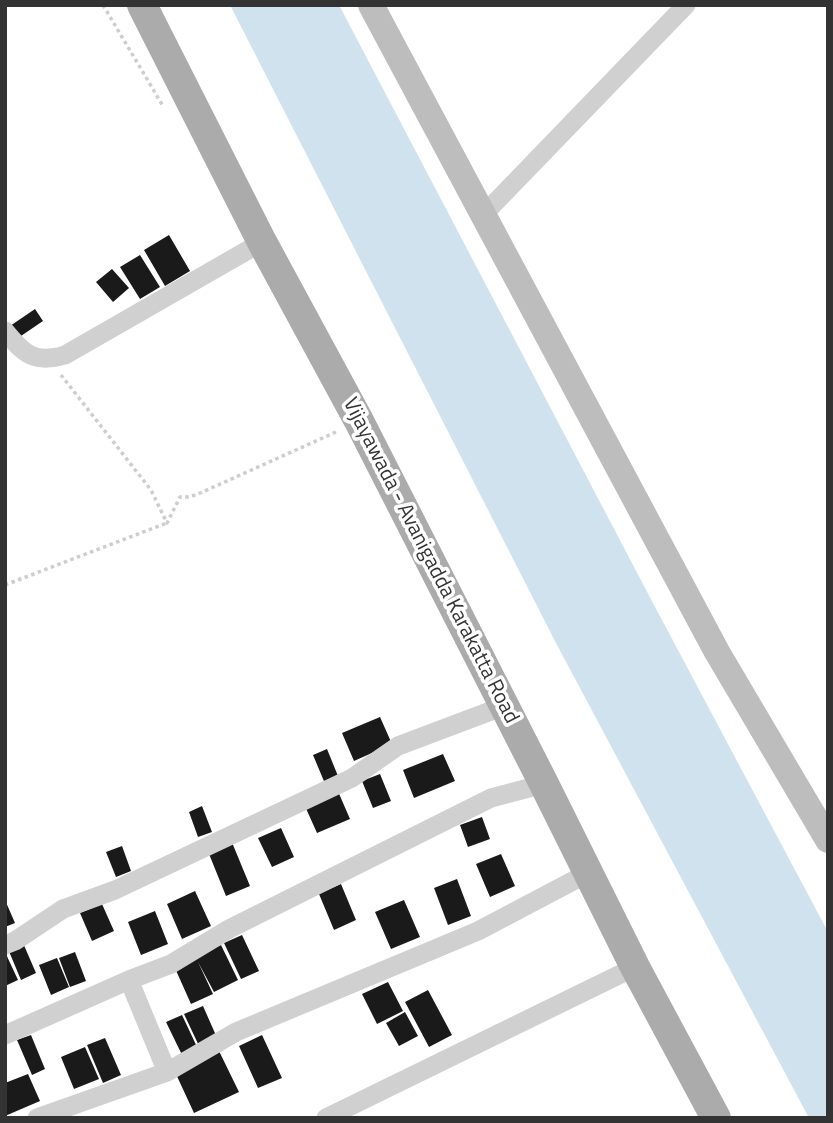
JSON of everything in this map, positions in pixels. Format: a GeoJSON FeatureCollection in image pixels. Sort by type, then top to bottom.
{"type":"FeatureCollection","features":[{"type":"Feature","properties":{"kind":"main road","name":"Vijayawada - Avanigadda Karakatta Road"},"geometry":{"type":"LineString","coordinates":[[142,5],[262,242],[359,421],[635,967],[716,1118]]}},
{"type":"Feature","properties":{"kind":"street"},"geometry":{"type":"LineString","coordinates":[[371,5],[717,652],[828,840]]}},
{"type":"Feature","properties":{"kind":"street"},"geometry":{"type":"LineString","coordinates":[[484,214],[686,5]]}},
{"type":"Feature","properties":{"kind":"street"},"geometry":{"type":"LineString","coordinates":[[5,331],[19,348],[35,358],[49,360],[65,355],[262,242]]}},
{"type":"Feature","properties":{"kind":"street"},"geometry":{"type":"LineString","coordinates":[[5,945],[63,909],[115,890],[352,778],[398,746],[504,706]]}},
{"type":"Feature","properties":{"kind":"street"},"geometry":{"type":"LineString","coordinates":[[5,1035],[171,964],[229,929],[491,797],[544,784]]}},
{"type":"Feature","properties":{"kind":"street"},"geometry":{"type":"LineString","coordinates":[[37,1118],[167,1072],[236,1032],[478,931],[587,873]]}},
{"type":"Feature","properties":{"kind":"street"},"geometry":{"type":"LineString","coordinates":[[326,1118],[635,967]]}},
{"type":"Feature","properties":{"kind":"street"},"geometry":{"type":"LineString","coordinates":[[129,980],[167,1072]]}},
{"type":"Feature","properties":{"kind":"path"},"geometry":{"type":"LineString","coordinates":[[49,360],[150,490],[167,523]]}},
{"type":"Feature","properties":{"kind":"path"},"geometry":{"type":"LineString","coordinates":[[5,585],[167,523],[180,497],[198,494],[359,421]]}},
{"type":"Feature","properties":{"kind":"water"},"geometry":{"type":"Polygon","coordinates":[[[230,5],[339,5],[828,932],[828,1118],[809,1118],[556,643],[230,5]]]}},
{"type":"Feature","properties":{"kind":"building"},"geometry":{"type":"Polygon","coordinates":[[[169,235],[190,271],[165,286],[144,250],[169,235]]]}},
{"type":"Feature","properties":{"kind":"building"},"geometry":{"type":"Polygon","coordinates":[[[140,255],[160,287],[140,299],[120,267],[140,255]]]}},
{"type":"Feature","properties":{"kind":"building"},"geometry":{"type":"Polygon","coordinates":[[[112,269],[129,288],[113,302],[96,282],[112,269]]]}},
{"type":"Feature","properties":{"kind":"building"},"geometry":{"type":"Polygon","coordinates":[[[35,309],[43,321],[18,338],[10,326],[35,309]]]}},
{"type":"Feature","properties":{"kind":"building"},"geometry":{"type":"Polygon","coordinates":[[[380,717],[392,744],[354,761],[342,733],[380,717]]]}},
{"type":"Feature","properties":{"kind":"building"},"geometry":{"type":"Polygon","coordinates":[[[327,749],[340,781],[326,786],[313,755],[327,749]]]}},
{"type":"Feature","properties":{"kind":"building"},"geometry":{"type":"Polygon","coordinates":[[[443,754],[455,781],[414,798],[403,770],[443,754]]]}},
{"type":"Feature","properties":{"kind":"building"},"geometry":{"type":"Polygon","coordinates":[[[380,774],[391,801],[373,808],[362,781],[380,774]]]}},
{"type":"Feature","properties":{"kind":"building"},"geometry":{"type":"Polygon","coordinates":[[[337,789],[350,819],[317,833],[304,804],[337,789]]]}},
{"type":"Feature","properties":{"kind":"building"},"geometry":{"type":"Polygon","coordinates":[[[202,806],[212,832],[198,837],[189,812],[202,806]]]}},
{"type":"Feature","properties":{"kind":"building"},"geometry":{"type":"Polygon","coordinates":[[[482,817],[490,839],[468,847],[460,825],[482,817]]]}},
{"type":"Feature","properties":{"kind":"building"},"geometry":{"type":"Polygon","coordinates":[[[281,828],[294,857],[272,867],[258,838],[281,828]]]}},
{"type":"Feature","properties":{"kind":"building"},"geometry":{"type":"Polygon","coordinates":[[[231,840],[250,886],[226,896],[207,849],[231,840]]]}},
{"type":"Feature","properties":{"kind":"building"},"geometry":{"type":"Polygon","coordinates":[[[122,846],[131,871],[116,877],[106,852],[122,846]]]}},
{"type":"Feature","properties":{"kind":"building"},"geometry":{"type":"Polygon","coordinates":[[[501,854],[515,886],[490,897],[476,864],[501,854]]]}},
{"type":"Feature","properties":{"kind":"building"},"geometry":{"type":"Polygon","coordinates":[[[457,879],[471,916],[448,925],[434,888],[457,879]]]}},
{"type":"Feature","properties":{"kind":"building"},"geometry":{"type":"Polygon","coordinates":[[[341,884],[356,920],[334,930],[319,894],[341,884]]]}},
{"type":"Feature","properties":{"kind":"building"},"geometry":{"type":"Polygon","coordinates":[[[195,891],[211,926],[182,939],[167,904],[195,891]]]}},
{"type":"Feature","properties":{"kind":"building"},"geometry":{"type":"Polygon","coordinates":[[[5,900],[15,923],[5,927],[5,900]]]}},
{"type":"Feature","properties":{"kind":"building"},"geometry":{"type":"Polygon","coordinates":[[[404,900],[420,937],[391,949],[375,912],[404,900]]]}},
{"type":"Feature","properties":{"kind":"building"},"geometry":{"type":"Polygon","coordinates":[[[102,904],[114,931],[92,941],[80,913],[102,904]]]}},
{"type":"Feature","properties":{"kind":"building"},"geometry":{"type":"Polygon","coordinates":[[[155,911],[168,944],[141,955],[128,922],[155,911]]]}},
{"type":"Feature","properties":{"kind":"building"},"geometry":{"type":"Polygon","coordinates":[[[242,935],[259,971],[241,979],[224,943],[242,935]]]}},
{"type":"Feature","properties":{"kind":"building"},"geometry":{"type":"Polygon","coordinates":[[[23,943],[36,973],[21,980],[8,949],[23,943]]]}},
{"type":"Feature","properties":{"kind":"building"},"geometry":{"type":"Polygon","coordinates":[[[221,945],[238,980],[214,992],[198,962],[213,994],[191,1004],[174,966],[221,945]]]}},
{"type":"Feature","properties":{"kind":"building"},"geometry":{"type":"Polygon","coordinates":[[[5,952],[18,980],[5,986],[5,952]]]}},
{"type":"Feature","properties":{"kind":"building"},"geometry":{"type":"Polygon","coordinates":[[[75,952],[86,981],[70,987],[59,958],[75,952]]]}},
{"type":"Feature","properties":{"kind":"building"},"geometry":{"type":"Polygon","coordinates":[[[57,958],[69,987],[51,995],[39,965],[57,958]]]}},
{"type":"Feature","properties":{"kind":"building"},"geometry":{"type":"Polygon","coordinates":[[[388,982],[403,1011],[377,1024],[362,994],[388,982]]]}},
{"type":"Feature","properties":{"kind":"building"},"geometry":{"type":"Polygon","coordinates":[[[428,990],[452,1035],[429,1047],[405,1002],[428,990]]]}},
{"type":"Feature","properties":{"kind":"building"},"geometry":{"type":"Polygon","coordinates":[[[203,1006],[218,1040],[200,1048],[184,1014],[203,1006]]]}},
{"type":"Feature","properties":{"kind":"building"},"geometry":{"type":"Polygon","coordinates":[[[405,1012],[418,1036],[399,1046],[386,1023],[405,1012]]]}},
{"type":"Feature","properties":{"kind":"building"},"geometry":{"type":"Polygon","coordinates":[[[182,1015],[198,1049],[183,1057],[166,1022],[182,1015]]]}},
{"type":"Feature","properties":{"kind":"building"},"geometry":{"type":"Polygon","coordinates":[[[31,1035],[45,1069],[32,1075],[17,1040],[31,1035]]]}},
{"type":"Feature","properties":{"kind":"building"},"geometry":{"type":"Polygon","coordinates":[[[262,1035],[282,1078],[258,1088],[239,1046],[262,1035]]]}},
{"type":"Feature","properties":{"kind":"building"},"geometry":{"type":"Polygon","coordinates":[[[105,1038],[121,1075],[103,1083],[87,1045],[105,1038]]]}},
{"type":"Feature","properties":{"kind":"building"},"geometry":{"type":"Polygon","coordinates":[[[85,1047],[99,1079],[74,1089],[61,1057],[85,1047]]]}},
{"type":"Feature","properties":{"kind":"building"},"geometry":{"type":"Polygon","coordinates":[[[219,1051],[239,1092],[194,1113],[175,1072],[219,1051]]]}},
{"type":"Feature","properties":{"kind":"building"},"geometry":{"type":"Polygon","coordinates":[[[28,1074],[40,1101],[5,1116],[5,1083],[28,1074]]]}}]}
